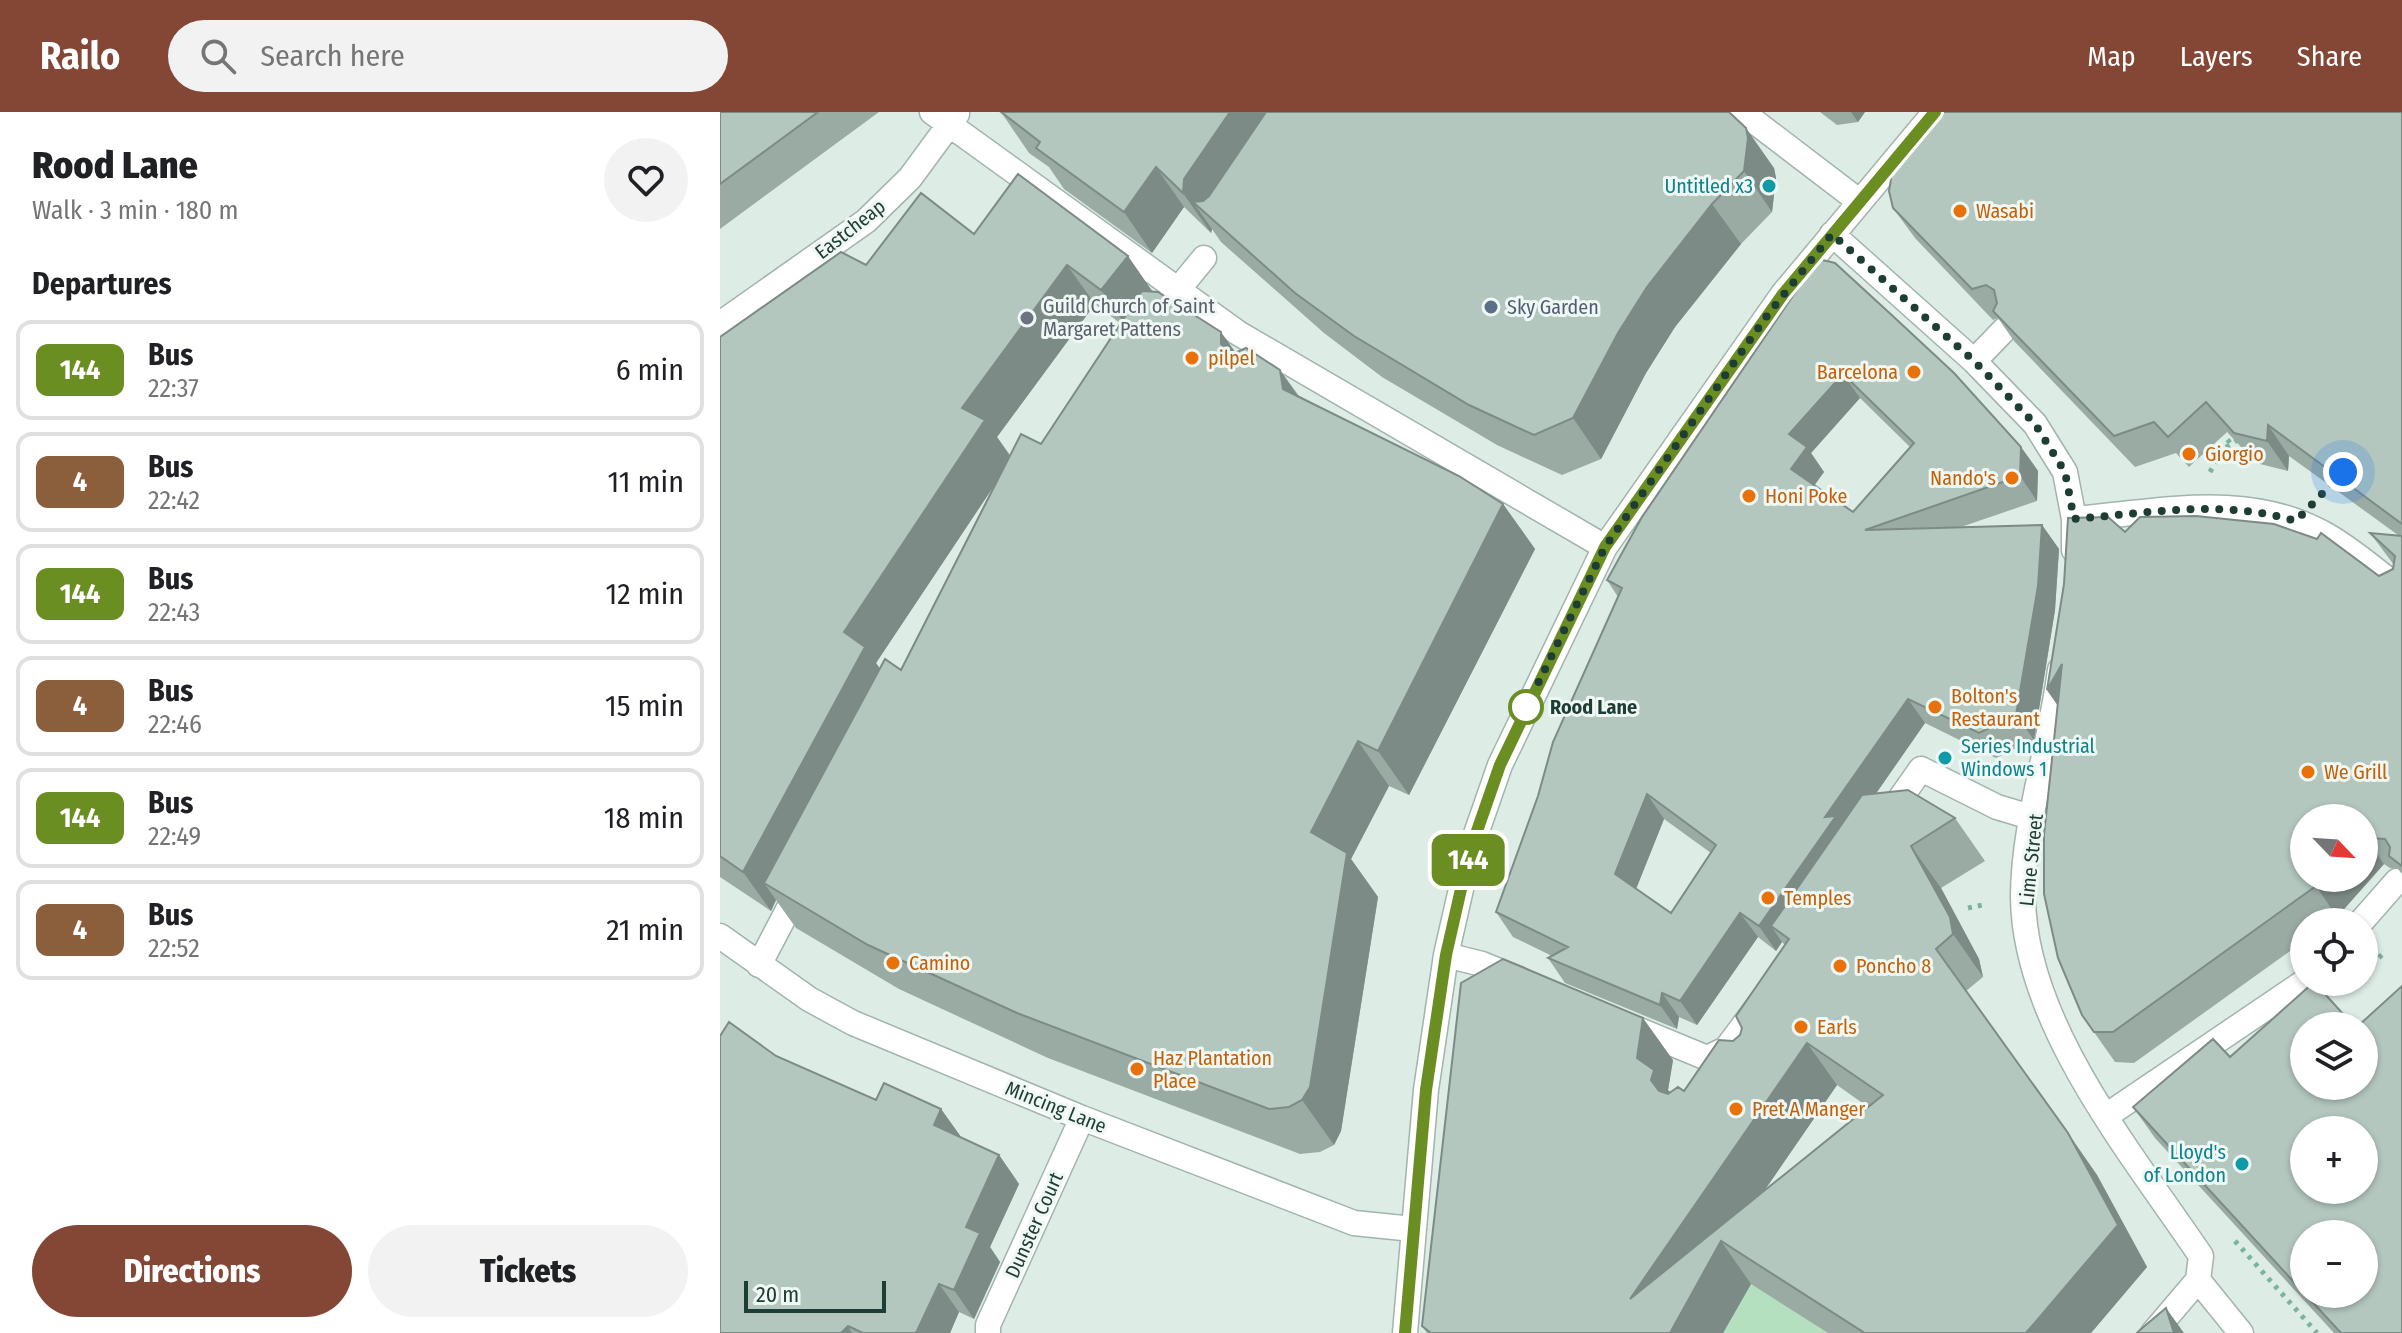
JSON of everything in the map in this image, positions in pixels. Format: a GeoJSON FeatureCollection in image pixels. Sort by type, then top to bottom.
{"type":"FeatureCollection","features":[{"type":"Feature","properties":{"kind":"street"},"geometry":{"type":"LineString","coordinates":[[1742,112],[1860,202]]}},
{"type":"Feature","properties":{"kind":"street"},"geometry":{"type":"LineString","coordinates":[[1405,1333],[1426,1090],[1446,955],[1469,854],[1500,765],[1605,547],[1766,317],[1935,112]]}},
{"type":"Feature","properties":{"kind":"street"},"geometry":{"type":"LineString","coordinates":[[946,116],[1276,367],[1605,547]]}},
{"type":"Feature","properties":{"kind":"street","name":"Eastcheap"},"geometry":{"type":"LineString","coordinates":[[720,324],[866,221],[910,178],[946,116]]}},
{"type":"Feature","properties":{"kind":"street"},"geometry":{"type":"LineString","coordinates":[[1832,234],[1974,361],[2035,424],[2065,472],[2074,519],[2071,581]]}},
{"type":"Feature","properties":{"kind":"street"},"geometry":{"type":"LineString","coordinates":[[1130,347],[1204,258]]}},
{"type":"Feature","properties":{"kind":"street"},"geometry":{"type":"LineString","coordinates":[[1974,361],[2004,330]]}},
{"type":"Feature","properties":{"kind":"street"},"geometry":{"type":"LineString","coordinates":[[2074,519],[2189,507],[2260,510],[2327,535],[2402,591]]}},
{"type":"Feature","properties":{"kind":"street","name":"Lime Street"},"geometry":{"type":"LineString","coordinates":[[2063,653],[2023,896],[2027,941],[2073,1062],[2201,1256],[2198,1280]]}},
{"type":"Feature","properties":{"kind":"street"},"geometry":{"type":"LineString","coordinates":[[1876,834],[1921,769],[1997,807],[2034,818]]}},
{"type":"Feature","properties":{"kind":"street"},"geometry":{"type":"LineString","coordinates":[[759,965],[814,860]]}},
{"type":"Feature","properties":{"kind":"street"},"geometry":{"type":"LineString","coordinates":[[2373,908],[2397,881]]}},
{"type":"Feature","properties":{"kind":"street","name":"Mincing Lane"},"geometry":{"type":"LineString","coordinates":[[720,936],[809,999],[853,1023],[1082,1118],[1354,1223],[1413,1229]]}},
{"type":"Feature","properties":{"kind":"street"},"geometry":{"type":"LineString","coordinates":[[1446,955],[1482,964],[1538,987]]}},
{"type":"Feature","properties":{"kind":"street"},"geometry":{"type":"LineString","coordinates":[[1708,1084],[1716,1054],[1771,988]]}},
{"type":"Feature","properties":{"kind":"street"},"geometry":{"type":"LineString","coordinates":[[2106,1116],[2290,991]]}},
{"type":"Feature","properties":{"kind":"street"},"geometry":{"type":"LineString","coordinates":[[1608,1017],[1747,1063]]}},
{"type":"Feature","properties":{"kind":"street","name":"Dunster Court"},"geometry":{"type":"LineString","coordinates":[[988,1333],[1082,1118]]}},
{"type":"Feature","properties":{"kind":"street"},"geometry":{"type":"LineString","coordinates":[[2153,1333],[2198,1280],[2241,1333]]}},
{"type":"Feature","properties":{"kind":"path"},"geometry":{"type":"LineString","coordinates":[[2211,420],[2231,444]]}},
{"type":"Feature","properties":{"kind":"path"},"geometry":{"type":"LineString","coordinates":[[2327,1003],[2335,996]]}},
{"type":"Feature","properties":{"kind":"path"},"geometry":{"type":"LineString","coordinates":[[2227,1232],[2317,1333]]}},
{"type":"Feature","properties":{"kind":"green space"},"geometry":{"type":"Polygon","coordinates":[[[1744,1278],[1828,1333],[1723,1333],[1740,1302],[1744,1278]]]}},
{"type":"Feature","properties":{"kind":"building"},"geometry":{"type":"Polygon","coordinates":[[[720,112],[818,112],[720,184],[720,112]]]}},
{"type":"Feature","properties":{"kind":"building"},"geometry":{"type":"Polygon","coordinates":[[[1001,112],[1230,112],[1184,179],[1183,193],[1156,167],[1124,212],[1036,148],[1040,142],[1001,112]]]}},
{"type":"Feature","properties":{"kind":"building","name":"Sky Garden"},"geometry":{"type":"Polygon","coordinates":[[[1266,112],[1729,112],[1746,128],[1748,138],[1744,171],[1712,204],[1647,287],[1618,333],[1573,418],[1534,435],[1469,405],[1354,336],[1295,293],[1193,202],[1203,201],[1209,196],[1266,112]]]}},
{"type":"Feature","properties":{"kind":"building"},"geometry":{"type":"Polygon","coordinates":[[[1939,112],[2402,112],[2402,524],[2268,425],[2267,441],[2234,433],[2206,402],[2168,437],[2154,422],[2114,436],[1993,311],[1997,303],[1994,290],[1986,285],[1972,289],[1893,208],[1889,191],[1892,173],[1939,112]]]}},
{"type":"Feature","properties":{"kind":"building"},"geometry":{"type":"Polygon","coordinates":[[[1018,174],[1128,256],[1101,290],[1067,265],[962,408],[985,420],[844,632],[865,647],[743,872],[720,856],[720,337],[841,252],[866,265],[921,193],[974,234],[1018,174]]]}},
{"type":"Feature","properties":{"kind":"building"},"geometry":{"type":"Polygon","coordinates":[[[1818,259],[1835,263],[1896,319],[1954,373],[2021,447],[2020,476],[1865,530],[2042,525],[2038,586],[2016,715],[1979,733],[1908,699],[1825,817],[1836,816],[1759,926],[1740,913],[1680,1001],[1662,993],[1660,1005],[1548,958],[1568,947],[1496,912],[1538,796],[1553,742],[1622,588],[1607,580],[1642,517],[1818,259]],[[1843,374],[1789,434],[1807,447],[1791,469],[1853,512],[1914,443],[1843,374]],[[1647,794],[1615,874],[1671,913],[1716,845],[1647,794]]]}},
{"type":"Feature","properties":{"kind":"building"},"geometry":{"type":"Polygon","coordinates":[[[1142,291],[1158,292],[1221,332],[1221,344],[1227,351],[1235,353],[1246,348],[1280,370],[1283,389],[1459,476],[1503,504],[1378,751],[1358,741],[1311,832],[1347,853],[1310,1087],[1302,1100],[1289,1107],[1269,1109],[1017,1013],[868,945],[764,883],[885,659],[901,670],[1021,434],[1041,444],[1142,291]]]}},
{"type":"Feature","properties":{"kind":"building"},"geometry":{"type":"Polygon","coordinates":[[[2196,516],[2274,524],[2317,539],[2321,533],[2379,576],[2393,569],[2395,556],[2370,533],[2402,536],[2402,866],[2389,856],[2390,847],[2385,839],[2378,839],[2378,804],[2290,804],[2290,892],[2308,892],[2113,1032],[2094,1032],[2082,1015],[2058,958],[2044,894],[2044,835],[2062,664],[2047,690],[2064,584],[2068,518],[2108,517],[2125,532],[2140,517],[2196,516]]]}},
{"type":"Feature","properties":{"kind":"building"},"geometry":{"type":"Polygon","coordinates":[[[1908,790],[1955,818],[1911,846],[1950,917],[1953,934],[1936,949],[2068,1133],[2118,1225],[2026,1333],[1862,1333],[1721,1241],[1670,1333],[1431,1333],[1422,1326],[1461,983],[1503,959],[1643,1018],[1637,1058],[1654,1070],[1651,1080],[1659,1091],[1668,1094],[1678,1087],[1684,1091],[1719,1040],[1733,1041],[1740,1035],[1742,1028],[1736,1016],[1789,939],[1771,926],[1862,795],[1908,790]],[[1807,1043],[1630,1299],[1883,1095],[1807,1043]]]}},
{"type":"Feature","properties":{"kind":"building","name":"Lloyd's of London"},"geometry":{"type":"Polygon","coordinates":[[[2402,986],[2402,1333],[2341,1333],[2318,1308],[2378,1308],[2378,1220],[2290,1220],[2290,1278],[2133,1107],[2213,1039],[2230,1057],[2298,996],[2327,996],[2341,1012],[2290,1012],[2290,1100],[2378,1100],[2378,1012],[2373,1012],[2402,986]]]}},
{"type":"Feature","properties":{"kind":"building"},"geometry":{"type":"Polygon","coordinates":[[[729,1022],[776,1056],[876,1100],[884,1083],[941,1109],[934,1125],[999,1155],[966,1227],[980,1233],[954,1290],[939,1284],[916,1333],[863,1333],[848,1326],[841,1333],[720,1333],[720,1036],[729,1022]]]}},
{"type":"Feature","properties":{"kind":"building"},"geometry":{"type":"Polygon","coordinates":[[[2166,1308],[2174,1333],[2137,1333],[2141,1329],[2166,1308]]]}},
{"type":"Feature","properties":{"kind":"bus line","name":"144"},"geometry":{"type":"LineString","coordinates":[[1405,1333],[1426,1090],[1446,955],[1469,854],[1500,765],[1605,547],[1783,294],[1935,112]]}},
{"type":"Feature","properties":{"kind":"place","name":"Untitled x3"},"geometry":{"type":"Point","coordinates":[1769,186]}},
{"type":"Feature","properties":{"kind":"place","name":"Wasabi"},"geometry":{"type":"Point","coordinates":[1960,211]}},
{"type":"Feature","properties":{"kind":"place","name":"Sky Garden"},"geometry":{"type":"Point","coordinates":[1491,307]}},
{"type":"Feature","properties":{"kind":"place","name":"Guild Church of Saint Margaret Pattens"},"geometry":{"type":"Point","coordinates":[1027,318]}},
{"type":"Feature","properties":{"kind":"place","name":"pilpel"},"geometry":{"type":"Point","coordinates":[1192,358]}},
{"type":"Feature","properties":{"kind":"place","name":"Barcelona"},"geometry":{"type":"Point","coordinates":[1914,372]}},
{"type":"Feature","properties":{"kind":"place","name":"Giorgio"},"geometry":{"type":"Point","coordinates":[2189,454]}},
{"type":"Feature","properties":{"kind":"place","name":"Nando's"},"geometry":{"type":"Point","coordinates":[2012,478]}},
{"type":"Feature","properties":{"kind":"place","name":"Honi Poke"},"geometry":{"type":"Point","coordinates":[1749,496]}},
{"type":"Feature","properties":{"kind":"place","name":"Rood Lane"},"geometry":{"type":"Point","coordinates":[1526,707]}},
{"type":"Feature","properties":{"kind":"place","name":"Bolton's Restaurant"},"geometry":{"type":"Point","coordinates":[1935,707]}},
{"type":"Feature","properties":{"kind":"place","name":"Series Industrial Windows 1"},"geometry":{"type":"Point","coordinates":[1945,758]}},
{"type":"Feature","properties":{"kind":"place","name":"We Grill"},"geometry":{"type":"Point","coordinates":[2308,772]}},
{"type":"Feature","properties":{"kind":"place","name":"Temples"},"geometry":{"type":"Point","coordinates":[1768,898]}},
{"type":"Feature","properties":{"kind":"place","name":"Camino"},"geometry":{"type":"Point","coordinates":[893,963]}},
{"type":"Feature","properties":{"kind":"place","name":"Poncho 8"},"geometry":{"type":"Point","coordinates":[1840,966]}},
{"type":"Feature","properties":{"kind":"place","name":"Earls"},"geometry":{"type":"Point","coordinates":[1801,1027]}},
{"type":"Feature","properties":{"kind":"place","name":"Haz Plantation Place"},"geometry":{"type":"Point","coordinates":[1137,1069]}},
{"type":"Feature","properties":{"kind":"place","name":"Pret A Manger"},"geometry":{"type":"Point","coordinates":[1736,1109]}},
{"type":"Feature","properties":{"kind":"place","name":"Lloyd's of London"},"geometry":{"type":"Point","coordinates":[2242,1164]}},
{"type":"Feature","properties":{"kind":"route"},"geometry":{"type":"LineString","coordinates":[[1526,707],[1523,714],[1605,547],[1766,317],[1832,234],[1974,361],[2035,424],[2065,472],[2074,519],[2189,507],[2227,507],[2260,510],[2296,521],[2343,472]]}}]}
